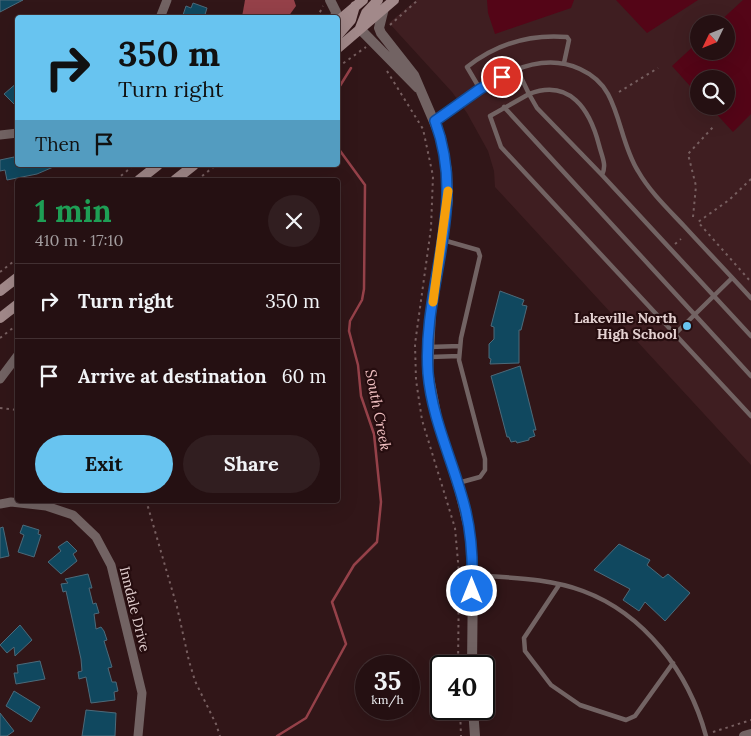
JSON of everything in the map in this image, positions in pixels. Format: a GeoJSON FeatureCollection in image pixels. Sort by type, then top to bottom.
{"type":"FeatureCollection","features":[{"type":"Feature","properties":{"kind":"main road"},"geometry":{"type":"LineString","coordinates":[[340,46],[360,29],[381,4],[394,0]]}},
{"type":"Feature","properties":{"kind":"main road"},"geometry":{"type":"LineString","coordinates":[[340,19],[357,2]]}},
{"type":"Feature","properties":{"kind":"main road"},"geometry":{"type":"LineString","coordinates":[[340,33],[351,20],[357,2]]}},
{"type":"Feature","properties":{"kind":"main road"},"geometry":{"type":"LineString","coordinates":[[142,178],[155,167]]}},
{"type":"Feature","properties":{"kind":"main road"},"geometry":{"type":"LineString","coordinates":[[178,178],[191,167]]}},
{"type":"Feature","properties":{"kind":"main road"},"geometry":{"type":"LineString","coordinates":[[0,291],[15,279]]}},
{"type":"Feature","properties":{"kind":"main road"},"geometry":{"type":"LineString","coordinates":[[0,318],[15,306]]}},
{"type":"Feature","properties":{"kind":"street"},"geometry":{"type":"LineString","coordinates":[[161,15],[167,0]]}},
{"type":"Feature","properties":{"kind":"street"},"geometry":{"type":"LineString","coordinates":[[327,3],[336,12],[336,15]]}},
{"type":"Feature","properties":{"kind":"street"},"geometry":{"type":"LineString","coordinates":[[381,4],[379,28],[381,33],[407,64],[435,121],[444,148],[448,181],[448,205],[431,313],[428,352],[435,411],[470,533],[473,575],[472,655]]}},
{"type":"Feature","properties":{"kind":"street"},"geometry":{"type":"LineString","coordinates":[[360,29],[419,88]]}},
{"type":"Feature","properties":{"kind":"street"},"geometry":{"type":"LineString","coordinates":[[0,135],[15,133]]}},
{"type":"Feature","properties":{"kind":"street"},"geometry":{"type":"LineString","coordinates":[[0,379],[15,359]]}},
{"type":"Feature","properties":{"kind":"street","name":"Inndale Drive"},"geometry":{"type":"LineString","coordinates":[[0,504],[15,502]]}},
{"type":"Feature","properties":{"kind":"street","name":"Inndale Drive"},"geometry":{"type":"LineString","coordinates":[[20,503],[46,506],[73,515],[96,537],[111,565],[142,693],[138,736]]}},
{"type":"Feature","properties":{"kind":"street"},"geometry":{"type":"LineString","coordinates":[[474,720],[476,736]]}},
{"type":"Feature","properties":{"kind":"street"},"geometry":{"type":"LineString","coordinates":[[744,736],[751,734]]}},
{"type":"Feature","properties":{"kind":"lane"},"geometry":{"type":"LineString","coordinates":[[480,89],[466,67],[521,39],[546,35],[567,37],[569,40],[564,63]]}},
{"type":"Feature","properties":{"kind":"lane"},"geometry":{"type":"LineString","coordinates":[[435,121],[480,89],[517,69],[533,64],[556,61],[583,70],[601,84],[612,102],[630,156],[647,185],[751,298]]}},
{"type":"Feature","properties":{"kind":"lane"},"geometry":{"type":"LineString","coordinates":[[517,69],[537,108],[602,175],[751,336]]}},
{"type":"Feature","properties":{"kind":"lane"},"geometry":{"type":"LineString","coordinates":[[602,175],[606,168],[594,128],[580,106],[562,91],[551,88],[529,94],[492,114],[490,119],[501,147],[751,416]]}},
{"type":"Feature","properties":{"kind":"lane"},"geometry":{"type":"LineString","coordinates":[[504,107],[751,376]]}},
{"type":"Feature","properties":{"kind":"lane"},"geometry":{"type":"LineString","coordinates":[[443,240],[478,250],[480,256],[459,356],[485,459],[484,470],[480,477],[457,483]]}},
{"type":"Feature","properties":{"kind":"lane"},"geometry":{"type":"LineString","coordinates":[[675,334],[732,278]]}},
{"type":"Feature","properties":{"kind":"lane"},"geometry":{"type":"LineString","coordinates":[[428,352],[460,346]]}},
{"type":"Feature","properties":{"kind":"lane"},"geometry":{"type":"LineString","coordinates":[[428,352],[459,356]]}},
{"type":"Feature","properties":{"kind":"lane"},"geometry":{"type":"LineString","coordinates":[[473,575],[536,580],[559,585],[582,591],[618,608],[647,633],[673,663],[694,699],[706,735]]}},
{"type":"Feature","properties":{"kind":"lane"},"geometry":{"type":"LineString","coordinates":[[559,585],[524,638],[525,651],[551,685],[580,705],[626,720],[635,716],[673,663]]}},
{"type":"Feature","properties":{"kind":"path"},"geometry":{"type":"LineString","coordinates":[[319,15],[327,3]]}},
{"type":"Feature","properties":{"kind":"path"},"geometry":{"type":"LineString","coordinates":[[340,65],[352,55],[363,50]]}},
{"type":"Feature","properties":{"kind":"path"},"geometry":{"type":"LineString","coordinates":[[619,92],[658,68]]}},
{"type":"Feature","properties":{"kind":"path"},"geometry":{"type":"LineString","coordinates":[[693,216],[696,186],[688,154],[714,126]]}},
{"type":"Feature","properties":{"kind":"path"},"geometry":{"type":"LineString","coordinates":[[118,178],[132,167]]}},
{"type":"Feature","properties":{"kind":"path"},"geometry":{"type":"LineString","coordinates":[[200,178],[214,167]]}},
{"type":"Feature","properties":{"kind":"path"},"geometry":{"type":"LineString","coordinates":[[751,179],[729,200],[698,222],[751,282]]}},
{"type":"Feature","properties":{"kind":"path"},"geometry":{"type":"LineString","coordinates":[[0,272],[15,260]]}},
{"type":"Feature","properties":{"kind":"path"},"geometry":{"type":"LineString","coordinates":[[0,338],[15,326]]}},
{"type":"Feature","properties":{"kind":"path"},"geometry":{"type":"LineString","coordinates":[[0,408],[15,410]]}},
{"type":"Feature","properties":{"kind":"path"},"geometry":{"type":"LineString","coordinates":[[147,503],[177,607],[191,668],[220,736]]}},
{"type":"Feature","properties":{"kind":"path"},"geometry":{"type":"LineString","coordinates":[[460,720],[461,736]]}},
{"type":"Feature","properties":{"kind":"path"},"geometry":{"type":"LineString","coordinates":[[706,735],[751,720]]}},
{"type":"Feature","properties":{"kind":"shaded area"},"geometry":{"type":"Polygon","coordinates":[[[245,0],[294,0],[296,6],[289,15],[242,15],[245,0]]]}},
{"type":"Feature","properties":{"kind":"shaded area","name":"Lakeville North High School"},"geometry":{"type":"Polygon","coordinates":[[[416,0],[751,0],[751,465],[495,187],[494,171],[488,151],[467,113],[452,92],[389,23],[416,0]]]}},
{"type":"Feature","properties":{"kind":"shaded area"},"geometry":{"type":"Polygon","coordinates":[[[487,0],[574,0],[571,8],[495,34],[488,13],[487,0]]]}},
{"type":"Feature","properties":{"kind":"shaded area"},"geometry":{"type":"Polygon","coordinates":[[[616,0],[698,0],[647,33],[616,0]]]}},
{"type":"Feature","properties":{"kind":"shaded area"},"geometry":{"type":"Polygon","coordinates":[[[743,0],[751,0],[751,114],[733,132],[717,115],[735,115],[735,70],[690,70],[690,86],[672,66],[690,49],[690,60],[735,60],[735,15],[727,15],[743,0]]]}},
{"type":"Feature","properties":{"kind":"building"},"geometry":{"type":"Polygon","coordinates":[[[0,0],[23,0],[0,12],[0,0]]]}},
{"type":"Feature","properties":{"kind":"building"},"geometry":{"type":"Polygon","coordinates":[[[193,3],[207,8],[205,15],[183,15],[186,6],[191,8],[193,3]]]}},
{"type":"Feature","properties":{"kind":"building"},"geometry":{"type":"Polygon","coordinates":[[[15,85],[15,105],[4,94],[15,85]]]}},
{"type":"Feature","properties":{"kind":"building"},"geometry":{"type":"Polygon","coordinates":[[[14,157],[15,167],[53,167],[37,174],[7,180],[5,170],[0,171],[0,160],[14,157]]]}},
{"type":"Feature","properties":{"kind":"building"},"geometry":{"type":"Polygon","coordinates":[[[500,291],[524,300],[522,305],[527,306],[521,330],[519,330],[519,363],[490,364],[489,344],[494,339],[494,327],[491,326],[500,291]]]}},
{"type":"Feature","properties":{"kind":"building"},"geometry":{"type":"Polygon","coordinates":[[[520,366],[536,430],[533,430],[535,436],[529,438],[529,440],[517,443],[516,441],[511,442],[509,437],[507,437],[491,376],[520,366]]]}},
{"type":"Feature","properties":{"kind":"building"},"geometry":{"type":"Polygon","coordinates":[[[23,525],[39,530],[38,534],[41,535],[34,557],[18,552],[24,535],[20,533],[23,525]]]}},
{"type":"Feature","properties":{"kind":"building"},"geometry":{"type":"Polygon","coordinates":[[[3,527],[9,556],[0,558],[0,528],[3,527]]]}},
{"type":"Feature","properties":{"kind":"building"},"geometry":{"type":"Polygon","coordinates":[[[67,541],[77,551],[73,554],[77,561],[61,574],[48,562],[61,551],[58,547],[67,541]]]}},
{"type":"Feature","properties":{"kind":"building"},"geometry":{"type":"Polygon","coordinates":[[[619,544],[650,560],[647,565],[663,578],[668,574],[690,593],[665,621],[645,602],[639,611],[623,600],[630,589],[594,570],[619,544]]]}},
{"type":"Feature","properties":{"kind":"building"},"geometry":{"type":"Polygon","coordinates":[[[88,574],[92,588],[89,588],[93,604],[96,603],[99,613],[94,614],[96,629],[101,627],[104,631],[107,640],[104,641],[112,667],[108,668],[112,682],[116,682],[118,691],[114,692],[115,700],[91,703],[86,677],[79,679],[78,672],[82,671],[81,659],[66,591],[63,592],[61,584],[68,583],[65,579],[88,574]]]}},
{"type":"Feature","properties":{"kind":"building"},"geometry":{"type":"Polygon","coordinates":[[[20,625],[32,640],[15,656],[14,647],[7,653],[0,645],[20,625]]]}},
{"type":"Feature","properties":{"kind":"building"},"geometry":{"type":"Polygon","coordinates":[[[40,661],[45,679],[16,684],[14,673],[18,673],[17,665],[40,661]]]}},
{"type":"Feature","properties":{"kind":"building"},"geometry":{"type":"Polygon","coordinates":[[[14,691],[40,707],[31,722],[6,706],[14,691]]]}},
{"type":"Feature","properties":{"kind":"building"},"geometry":{"type":"Polygon","coordinates":[[[86,710],[116,713],[115,736],[82,736],[86,710]]]}},
{"type":"Feature","properties":{"kind":"building"},"geometry":{"type":"Polygon","coordinates":[[[0,713],[14,731],[7,736],[0,736],[0,713]]]}},
{"type":"Feature","properties":{"kind":"waterway","name":"South Creek"},"geometry":{"type":"LineString","coordinates":[[340,86],[351,68]]}},
{"type":"Feature","properties":{"kind":"waterway","name":"South Creek"},"geometry":{"type":"LineString","coordinates":[[277,736],[306,718],[346,644],[332,602],[354,565],[377,542],[381,502],[374,434],[361,396],[358,365],[349,331],[350,321],[362,300],[364,289],[365,185],[340,151]]}},
{"type":"Feature","properties":{"kind":"slow traffic"},"geometry":{"type":"LineString","coordinates":[[433,302],[446,220],[448,191]]}},
{"type":"Feature","properties":{"kind":"place","name":"Lakeville North High School"},"geometry":{"type":"Point","coordinates":[687,326]}},
{"type":"Feature","properties":{"kind":"route"},"geometry":{"type":"LineString","coordinates":[[472,591],[471,543],[466,512],[440,432],[428,372],[429,328],[448,200],[445,158],[435,121],[480,89],[502,77]]}}]}
